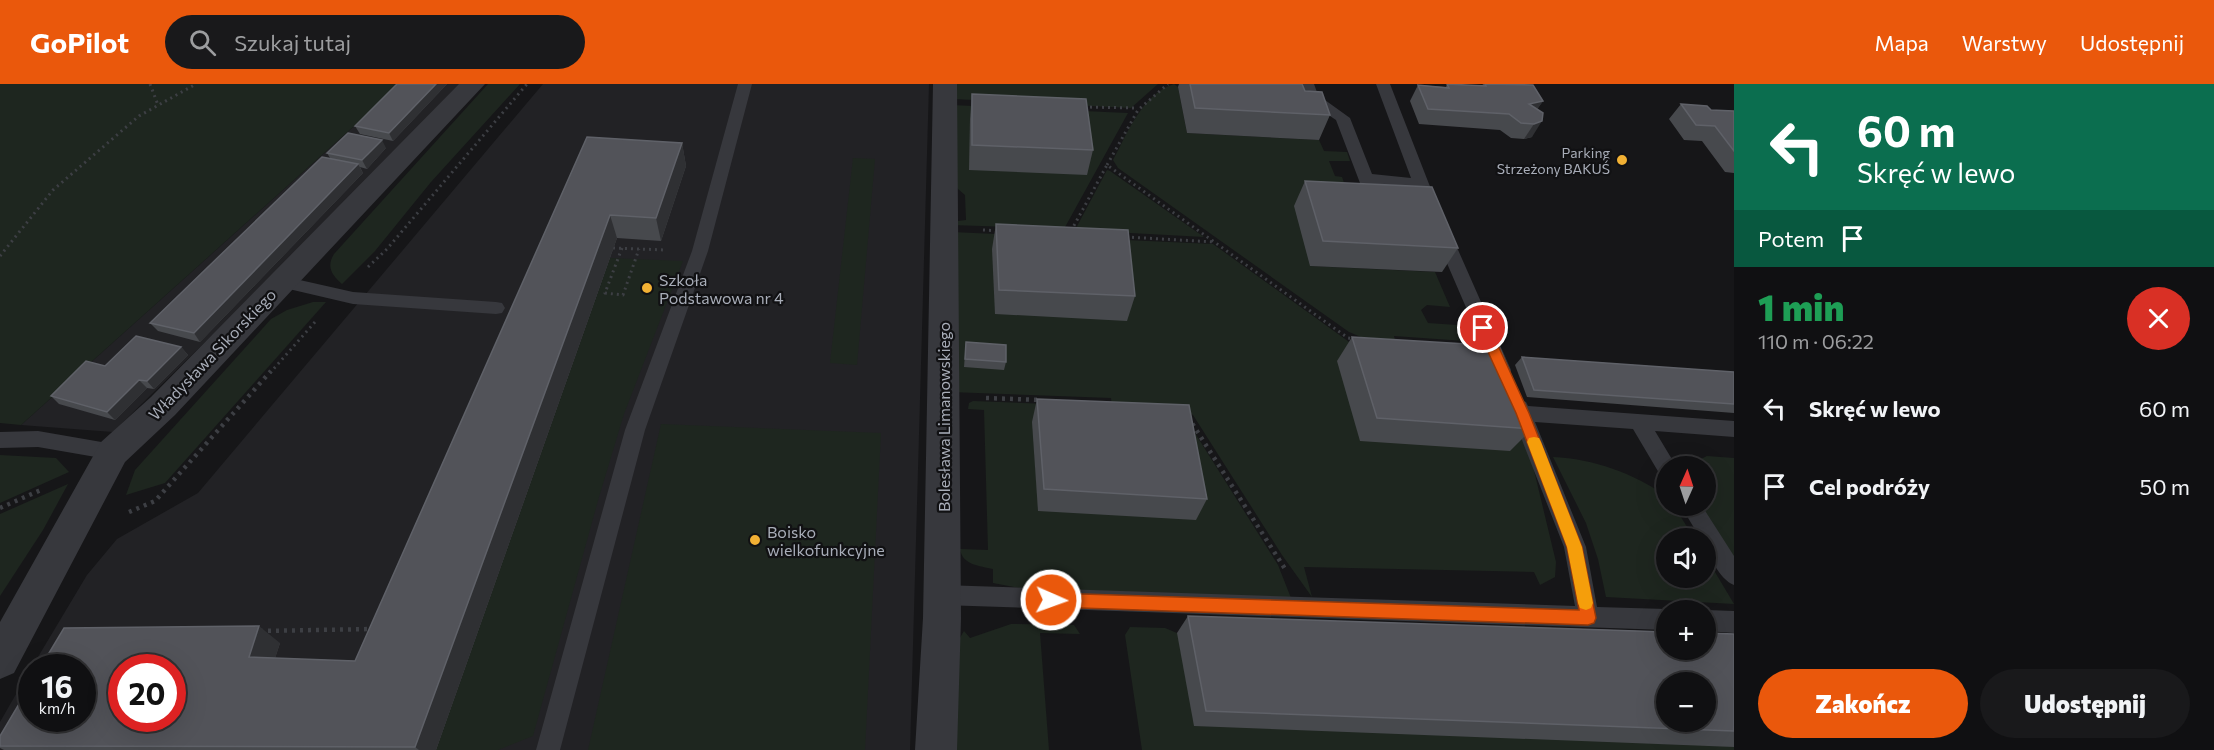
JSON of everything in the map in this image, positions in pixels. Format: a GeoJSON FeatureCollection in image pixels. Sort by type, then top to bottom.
{"type":"FeatureCollection","features":[{"type":"Feature","properties":{"kind":"street","name":"Władysława Sikorskiego"},"geometry":{"type":"LineString","coordinates":[[0,660],[113,452],[163,406],[473,84]]}},
{"type":"Feature","properties":{"kind":"street","name":"Bolesława Limanowskiego"},"geometry":{"type":"LineString","coordinates":[[936,750],[942,595],[945,84]]}},
{"type":"Feature","properties":{"kind":"lane"},"geometry":{"type":"LineString","coordinates":[[548,750],[635,430],[700,251],[745,84]]}},
{"type":"Feature","properties":{"kind":"lane"},"geometry":{"type":"LineString","coordinates":[[1307,84],[1311,97],[1343,118],[1366,179],[1421,184]]}},
{"type":"Feature","properties":{"kind":"lane"},"geometry":{"type":"LineString","coordinates":[[1383,84],[1421,184],[1522,413],[1575,547],[1588,618]]}},
{"type":"Feature","properties":{"kind":"lane"},"geometry":{"type":"LineString","coordinates":[[282,282],[353,298],[496,308]]}},
{"type":"Feature","properties":{"kind":"lane"},"geometry":{"type":"LineString","coordinates":[[1522,413],[1734,429]]}},
{"type":"Feature","properties":{"kind":"lane"},"geometry":{"type":"LineString","coordinates":[[1639,422],[1659,456]]}},
{"type":"Feature","properties":{"kind":"lane"},"geometry":{"type":"LineString","coordinates":[[0,440],[38,439],[113,452]]}},
{"type":"Feature","properties":{"kind":"lane"},"geometry":{"type":"LineString","coordinates":[[1697,516],[1734,575]]}},
{"type":"Feature","properties":{"kind":"lane"},"geometry":{"type":"LineString","coordinates":[[942,595],[1656,620]]}},
{"type":"Feature","properties":{"kind":"lane"},"geometry":{"type":"LineString","coordinates":[[1716,621],[1734,622]]}},
{"type":"Feature","properties":{"kind":"path"},"geometry":{"type":"LineString","coordinates":[[150,84],[158,105]]}},
{"type":"Feature","properties":{"kind":"path"},"geometry":{"type":"LineString","coordinates":[[0,256],[53,190],[139,116],[196,84]]}},
{"type":"Feature","properties":{"kind":"path"},"geometry":{"type":"LineString","coordinates":[[64,539],[155,501],[339,295],[387,249],[527,84]]}},
{"type":"Feature","properties":{"kind":"path"},"geometry":{"type":"LineString","coordinates":[[1080,235],[1069,235],[1136,108],[1168,84]]}},
{"type":"Feature","properties":{"kind":"path"},"geometry":{"type":"LineString","coordinates":[[1082,107],[1136,108]]}},
{"type":"Feature","properties":{"kind":"path"},"geometry":{"type":"LineString","coordinates":[[1107,165],[1348,338],[1359,339]]}},
{"type":"Feature","properties":{"kind":"path"},"geometry":{"type":"LineString","coordinates":[[944,228],[1002,231]]}},
{"type":"Feature","properties":{"kind":"path"},"geometry":{"type":"LineString","coordinates":[[1125,237],[1216,242]]}},
{"type":"Feature","properties":{"kind":"path"},"geometry":{"type":"LineString","coordinates":[[613,248],[700,251]]}},
{"type":"Feature","properties":{"kind":"path"},"geometry":{"type":"LineString","coordinates":[[622,248],[605,293],[623,295],[639,249]]}},
{"type":"Feature","properties":{"kind":"path"},"geometry":{"type":"LineString","coordinates":[[943,396],[1046,400]]}},
{"type":"Feature","properties":{"kind":"path"},"geometry":{"type":"LineString","coordinates":[[1179,416],[1190,417],[1292,579],[1306,609]]}},
{"type":"Feature","properties":{"kind":"path"},"geometry":{"type":"LineString","coordinates":[[252,631],[381,629]]}},
{"type":"Feature","properties":{"kind":"shaded area"},"geometry":{"type":"Polygon","coordinates":[[[0,84],[401,84],[21,425],[0,423],[0,84]]]}},
{"type":"Feature","properties":{"kind":"shaded area"},"geometry":{"type":"Polygon","coordinates":[[[401,84],[469,84],[113,432],[21,425],[401,84]]]}},
{"type":"Feature","properties":{"kind":"shaded area"},"geometry":{"type":"Polygon","coordinates":[[[488,84],[520,84],[431,182],[375,251],[342,284],[330,267],[334,254],[488,84]]]}},
{"type":"Feature","properties":{"kind":"shaded area","name":"Szkoła Podstawowa nr 4"},"geometry":{"type":"Polygon","coordinates":[[[543,84],[929,84],[910,750],[0,750],[0,722],[18,691],[18,732],[96,732],[96,654],[40,654],[87,575],[117,539],[198,493],[543,84]]]}},
{"type":"Feature","properties":{"kind":"shaded area"},"geometry":{"type":"Polygon","coordinates":[[[956,84],[1158,84],[1131,108],[954,99],[956,84]]]}},
{"type":"Feature","properties":{"kind":"shaded area"},"geometry":{"type":"Polygon","coordinates":[[[1174,84],[1178,87],[1187,133],[1319,140],[1324,151],[1347,152],[1350,161],[1329,161],[1335,176],[1342,177],[1353,208],[1310,266],[1435,272],[1450,307],[1427,305],[1421,310],[1428,323],[1457,325],[1465,341],[1394,336],[1395,340],[1361,337],[1349,332],[1118,168],[1113,160],[1137,116],[1153,96],[1174,84]]]}},
{"type":"Feature","properties":{"kind":"shaded area"},"geometry":{"type":"Polygon","coordinates":[[[951,105],[1128,113],[1064,229],[951,225],[950,222],[966,220],[965,195],[951,183],[951,105]]]}},
{"type":"Feature","properties":{"kind":"shaded area"},"geometry":{"type":"Polygon","coordinates":[[[853,158],[875,159],[857,365],[830,363],[853,158]]]}},
{"type":"Feature","properties":{"kind":"shaded area"},"geometry":{"type":"Polygon","coordinates":[[[1107,170],[1110,171],[1204,237],[1075,230],[1107,170]]]}},
{"type":"Feature","properties":{"kind":"shaded area"},"geometry":{"type":"Polygon","coordinates":[[[952,232],[1213,244],[1352,344],[1493,372],[1532,462],[1556,562],[1555,577],[1540,585],[1534,572],[1304,567],[1312,597],[1282,555],[1193,415],[1184,411],[1112,407],[1111,398],[950,392],[952,232]]]}},
{"type":"Feature","properties":{"kind":"shaded area"},"geometry":{"type":"Polygon","coordinates":[[[610,258],[683,261],[624,414],[533,736],[498,750],[436,750],[610,258]]]}},
{"type":"Feature","properties":{"kind":"shaded area"},"geometry":{"type":"Polygon","coordinates":[[[313,302],[326,302],[165,483],[126,495],[135,470],[271,319],[287,310],[313,302]]]}},
{"type":"Feature","properties":{"kind":"shaded area"},"geometry":{"type":"Polygon","coordinates":[[[973,401],[1100,406],[1188,422],[1278,565],[1291,598],[1019,588],[993,583],[993,569],[968,562],[960,549],[988,550],[984,410],[968,409],[969,403],[973,401]]]}},
{"type":"Feature","properties":{"kind":"shaded area","name":"Boisko wielkofunkcyjne"},"geometry":{"type":"Polygon","coordinates":[[[661,424],[881,433],[865,750],[588,750],[661,424]]]}},
{"type":"Feature","properties":{"kind":"shaded area"},"geometry":{"type":"Polygon","coordinates":[[[0,455],[56,458],[69,472],[0,503],[0,455]]]}},
{"type":"Feature","properties":{"kind":"shaded area"},"geometry":{"type":"Polygon","coordinates":[[[1553,457],[1598,464],[1627,474],[1656,490],[1656,516],[1680,516],[1688,528],[1656,528],[1656,588],[1716,588],[1716,574],[1734,604],[1716,603],[1716,600],[1606,597],[1598,559],[1586,523],[1553,457]]]}},
{"type":"Feature","properties":{"kind":"shaded area"},"geometry":{"type":"Polygon","coordinates":[[[1716,457],[1734,458],[1734,563],[1716,528],[1707,516],[1716,516],[1716,457]]]}},
{"type":"Feature","properties":{"kind":"shaded area"},"geometry":{"type":"Polygon","coordinates":[[[68,484],[43,530],[0,596],[0,514],[68,484]]]}},
{"type":"Feature","properties":{"kind":"shaded area"},"geometry":{"type":"Polygon","coordinates":[[[1011,624],[1074,625],[1080,634],[1040,633],[1049,750],[948,750],[958,641],[964,631],[970,638],[1011,624]]]}},
{"type":"Feature","properties":{"kind":"shaded area"},"geometry":{"type":"Polygon","coordinates":[[[1130,627],[1165,628],[1177,633],[1734,747],[1734,750],[1142,750],[1125,635],[1130,627]]]}},
{"type":"Feature","properties":{"kind":"building"},"geometry":{"type":"Polygon","coordinates":[[[397,84],[436,84],[389,133],[355,126],[397,84]]]}},
{"type":"Feature","properties":{"kind":"building"},"geometry":{"type":"Polygon","coordinates":[[[1190,84],[1302,84],[1305,91],[1322,92],[1330,115],[1195,108],[1190,84]]]}},
{"type":"Feature","properties":{"kind":"building"},"geometry":{"type":"Polygon","coordinates":[[[1447,84],[1533,85],[1543,101],[1529,104],[1543,113],[1542,121],[1534,124],[1521,123],[1509,114],[1428,109],[1418,85],[1449,88],[1447,84]]]}},
{"type":"Feature","properties":{"kind":"building"},"geometry":{"type":"Polygon","coordinates":[[[972,94],[1086,99],[1093,150],[972,145],[972,94]]]}},
{"type":"Feature","properties":{"kind":"building"},"geometry":{"type":"Polygon","coordinates":[[[1681,104],[1707,106],[1711,110],[1734,111],[1734,151],[1715,126],[1696,125],[1681,104]]]}},
{"type":"Feature","properties":{"kind":"building"},"geometry":{"type":"Polygon","coordinates":[[[348,133],[382,140],[362,160],[327,153],[348,133]]]}},
{"type":"Feature","properties":{"kind":"building"},"geometry":{"type":"Polygon","coordinates":[[[587,137],[682,143],[656,218],[610,215],[415,747],[0,746],[0,736],[18,706],[18,732],[96,732],[96,654],[48,654],[64,628],[259,626],[249,657],[355,661],[587,137]]]}},
{"type":"Feature","properties":{"kind":"building"},"geometry":{"type":"Polygon","coordinates":[[[322,157],[358,164],[194,333],[150,323],[322,157]]]}},
{"type":"Feature","properties":{"kind":"building"},"geometry":{"type":"Polygon","coordinates":[[[1305,181],[1432,187],[1458,248],[1323,241],[1305,181]]]}},
{"type":"Feature","properties":{"kind":"building"},"geometry":{"type":"Polygon","coordinates":[[[996,224],[1128,230],[1135,296],[999,290],[996,224]]]}},
{"type":"Feature","properties":{"kind":"building"},"geometry":{"type":"Polygon","coordinates":[[[136,336],[181,347],[147,381],[139,380],[107,412],[51,396],[86,361],[105,366],[136,336]]]}},
{"type":"Feature","properties":{"kind":"building"},"geometry":{"type":"Polygon","coordinates":[[[1352,337],[1499,346],[1532,429],[1377,418],[1352,337]]]}},
{"type":"Feature","properties":{"kind":"building"},"geometry":{"type":"Polygon","coordinates":[[[966,342],[1006,345],[1006,362],[965,359],[966,342]]]}},
{"type":"Feature","properties":{"kind":"building"},"geometry":{"type":"Polygon","coordinates":[[[1522,357],[1734,372],[1734,404],[1534,390],[1522,357]]]}},
{"type":"Feature","properties":{"kind":"building"},"geometry":{"type":"Polygon","coordinates":[[[1037,399],[1189,405],[1207,499],[1044,489],[1037,399]]]}},
{"type":"Feature","properties":{"kind":"building"},"geometry":{"type":"Polygon","coordinates":[[[1188,616],[1656,632],[1656,660],[1716,660],[1716,633],[1734,634],[1734,731],[1716,730],[1716,672],[1656,672],[1656,728],[1206,711],[1188,616]]]}},
{"type":"Feature","properties":{"kind":"slow traffic"},"geometry":{"type":"LineString","coordinates":[[1534,442],[1575,547],[1586,603]]}},
{"type":"Feature","properties":{"kind":"place","name":"Parking Strzeżony BAKUŚ"},"geometry":{"type":"Point","coordinates":[1622,160]}},
{"type":"Feature","properties":{"kind":"place","name":"Szkoła Podstawowa nr 4"},"geometry":{"type":"Point","coordinates":[647,288]}},
{"type":"Feature","properties":{"kind":"place","name":"Boisko wielkofunkcyjne"},"geometry":{"type":"Point","coordinates":[755,540]}},
{"type":"Feature","properties":{"kind":"route"},"geometry":{"type":"LineString","coordinates":[[1051,600],[1588,618],[1575,547],[1522,413],[1483,328]]}}]}
